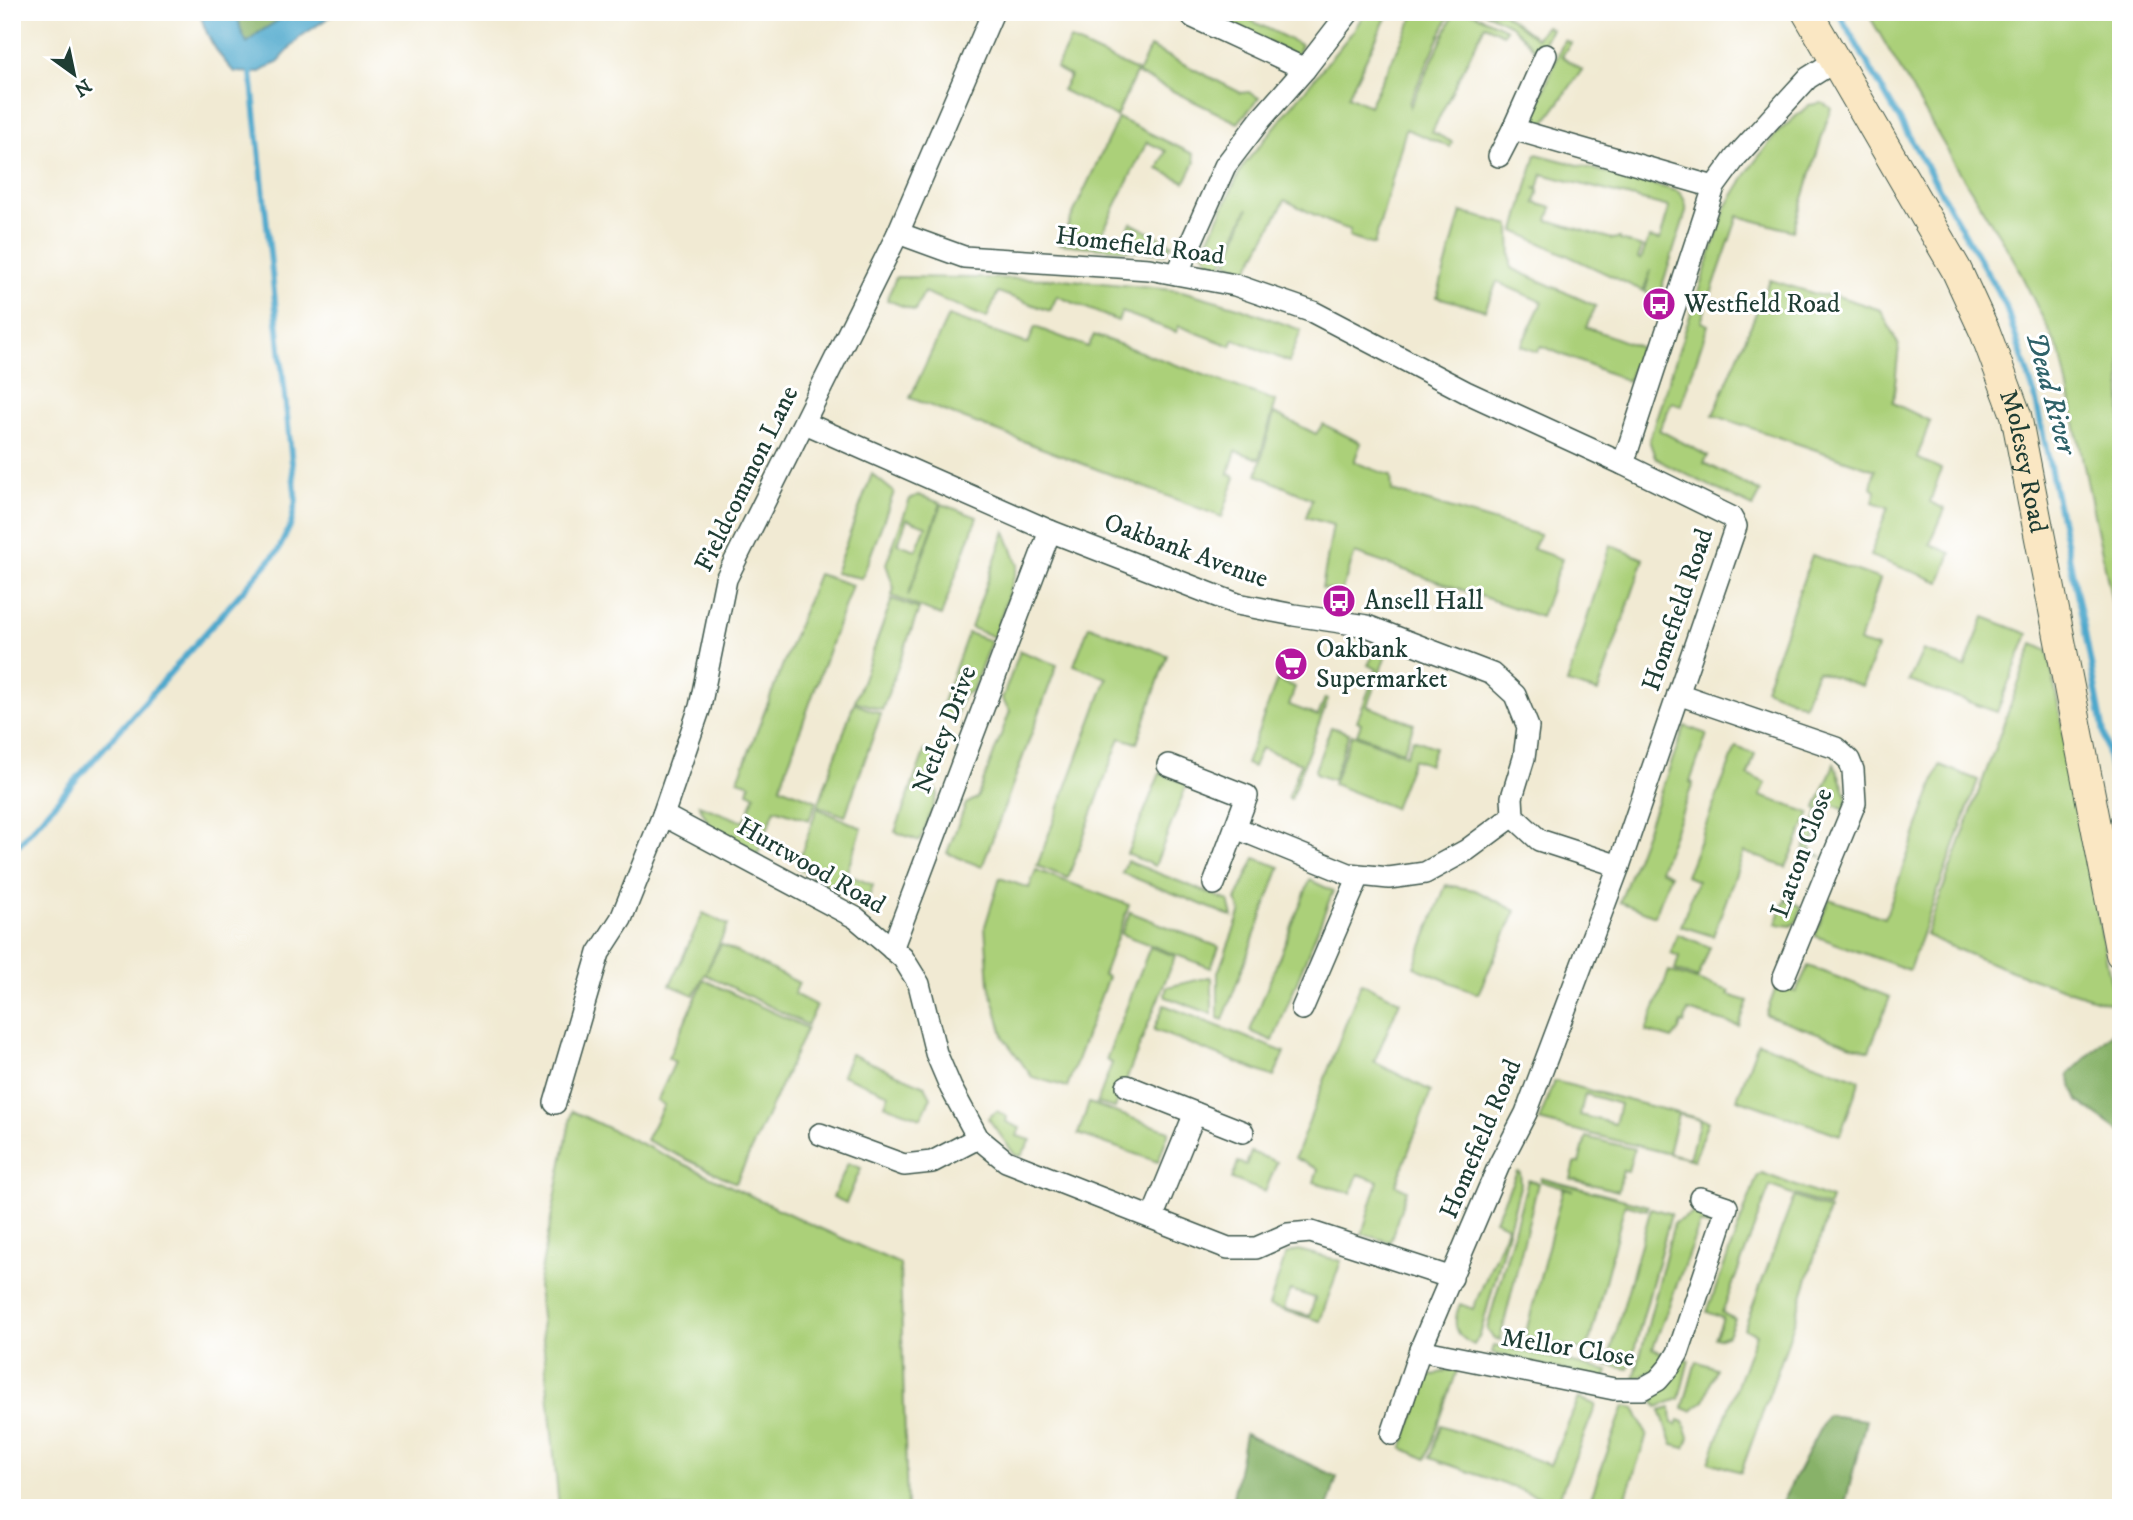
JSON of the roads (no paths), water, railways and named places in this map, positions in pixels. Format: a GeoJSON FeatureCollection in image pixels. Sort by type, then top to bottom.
{"type":"FeatureCollection","features":[{"type":"Feature","properties":{"kind":"street","name":"Fieldcommon Lane"},"geometry":{"type":"LineString","coordinates":[[555,1103],[599,953],[621,919],[663,815],[701,707],[726,579],[898,233],[993,12]]}},
{"type":"Feature","properties":{"kind":"street"},"geometry":{"type":"LineString","coordinates":[[1177,274],[1225,166],[1306,69],[1349,12]]}},
{"type":"Feature","properties":{"kind":"street","name":"Molesey Road"},"geometry":{"type":"LineString","coordinates":[[1807,12],[1956,269],[1985,332],[2016,415],[2121,954]]}},
{"type":"Feature","properties":{"kind":"street"},"geometry":{"type":"LineString","coordinates":[[1193,17],[1306,69]]}},
{"type":"Feature","properties":{"kind":"street"},"geometry":{"type":"LineString","coordinates":[[1499,156],[1546,55]]}},
{"type":"Feature","properties":{"kind":"street"},"geometry":{"type":"LineString","coordinates":[[1623,464],[1714,187],[1736,157],[1808,78],[1835,61]]}},
{"type":"Feature","properties":{"kind":"street"},"geometry":{"type":"LineString","coordinates":[[1513,129],[1714,187]]}},
{"type":"Feature","properties":{"kind":"street","name":"Homefield Road"},"geometry":{"type":"LineString","coordinates":[[898,233],[964,257],[1149,269],[1235,285],[1313,313],[1466,392],[1731,517],[1736,526],[1619,866],[1526,1113],[1499,1166],[1420,1350],[1392,1434]]}},
{"type":"Feature","properties":{"kind":"street","name":"Oakbank Avenue"},"geometry":{"type":"LineString","coordinates":[[805,423],[1050,531],[1237,604],[1367,626],[1492,674],[1515,695],[1528,727],[1524,758],[1512,797],[1513,816]]}},
{"type":"Feature","properties":{"kind":"street","name":"Netley Drive"},"geometry":{"type":"LineString","coordinates":[[892,948],[1050,531]]}},
{"type":"Feature","properties":{"kind":"street","name":"Latton Close"},"geometry":{"type":"LineString","coordinates":[[1678,694],[1836,748],[1844,753],[1853,770],[1855,803],[1783,979]]}},
{"type":"Feature","properties":{"kind":"street"},"geometry":{"type":"LineString","coordinates":[[1168,765],[1247,796],[1214,884]]}},
{"type":"Feature","properties":{"kind":"street","name":"Hurtwood Road"},"geometry":{"type":"LineString","coordinates":[[663,815],[856,918],[903,958],[919,984],[936,1053],[978,1138],[1006,1161],[1228,1248],[1256,1248],[1288,1234],[1311,1232],[1452,1278]]}},
{"type":"Feature","properties":{"kind":"street"},"geometry":{"type":"LineString","coordinates":[[1236,828],[1359,876],[1389,878],[1425,873],[1467,850],[1513,816],[1539,840],[1619,866]]}},
{"type":"Feature","properties":{"kind":"street"},"geometry":{"type":"LineString","coordinates":[[1302,1009],[1359,876]]}},
{"type":"Feature","properties":{"kind":"street"},"geometry":{"type":"LineString","coordinates":[[1127,1086],[1243,1132]]}},
{"type":"Feature","properties":{"kind":"street"},"geometry":{"type":"LineString","coordinates":[[1152,1218],[1195,1113]]}},
{"type":"Feature","properties":{"kind":"street"},"geometry":{"type":"LineString","coordinates":[[820,1134],[904,1165],[932,1162],[978,1138]]}},
{"type":"Feature","properties":{"kind":"street","name":"Mellor Close"},"geometry":{"type":"LineString","coordinates":[[1420,1350],[1614,1389],[1642,1389],[1658,1380],[1678,1353],[1727,1207],[1700,1198]]}},
{"type":"Feature","properties":{"kind":"water"},"geometry":{"type":"Polygon","coordinates":[[[200,12],[237,12],[247,43],[291,12],[337,12],[300,37],[279,61],[258,73],[234,72],[213,45],[200,12]]]}},
{"type":"Feature","properties":{"kind":"waterway","name":"Dead River"},"geometry":{"type":"LineString","coordinates":[[1838,12],[2005,304],[2035,396],[2084,627],[2121,823]]}},
{"type":"Feature","properties":{"kind":"waterway"},"geometry":{"type":"LineString","coordinates":[[12,852],[278,551],[291,524],[296,501],[251,73]]}},
{"type":"Feature","properties":{"kind":"place","name":"Westfield Road"},"geometry":{"type":"Point","coordinates":[1659,304]}},
{"type":"Feature","properties":{"kind":"place","name":"Ansell Hall"},"geometry":{"type":"Point","coordinates":[1339,601]}},
{"type":"Feature","properties":{"kind":"place","name":"Oakbank Supermarket"},"geometry":{"type":"Point","coordinates":[1291,664]}}]}
